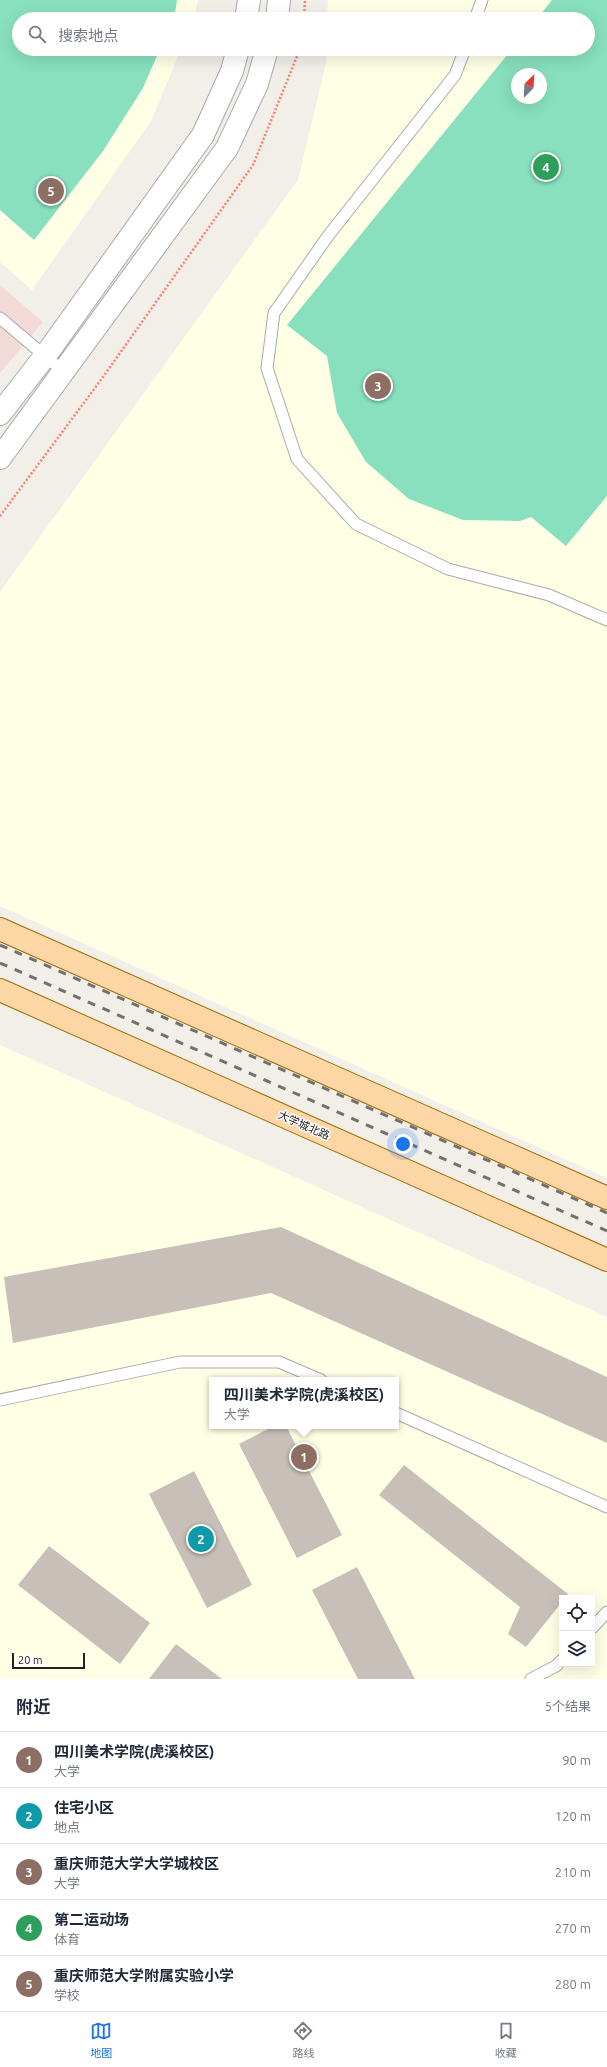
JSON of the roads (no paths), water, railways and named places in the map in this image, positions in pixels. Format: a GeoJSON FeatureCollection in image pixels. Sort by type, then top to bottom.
{"type":"FeatureCollection","features":[{"type":"Feature","properties":{"kind":"main road"},"geometry":{"type":"LineString","coordinates":[[0,929],[607,1198]]}},
{"type":"Feature","properties":{"kind":"main road","name":"大学城北路"},"geometry":{"type":"LineString","coordinates":[[0,990],[607,1260]]}},
{"type":"Feature","properties":{"kind":"street"},"geometry":{"type":"LineString","coordinates":[[247,12],[249,0]]}},
{"type":"Feature","properties":{"kind":"street"},"geometry":{"type":"LineString","coordinates":[[277,12],[278,0]]}},
{"type":"Feature","properties":{"kind":"street"},"geometry":{"type":"LineString","coordinates":[[0,414],[45,356],[203,135],[232,71],[236,56]]}},
{"type":"Feature","properties":{"kind":"street"},"geometry":{"type":"LineString","coordinates":[[0,458],[227,148],[257,84],[265,56]]}},
{"type":"Feature","properties":{"kind":"lane"},"geometry":{"type":"LineString","coordinates":[[478,12],[482,0]]}},
{"type":"Feature","properties":{"kind":"lane"},"geometry":{"type":"LineString","coordinates":[[462,56],[455,75],[328,236],[274,313],[267,368],[297,459],[356,524],[448,569],[549,595],[607,620]]}},
{"type":"Feature","properties":{"kind":"lane"},"geometry":{"type":"LineString","coordinates":[[0,318],[64,372]]}},
{"type":"Feature","properties":{"kind":"lane"},"geometry":{"type":"LineString","coordinates":[[0,1400],[180,1362],[279,1362],[314,1377]]}},
{"type":"Feature","properties":{"kind":"lane"},"geometry":{"type":"LineString","coordinates":[[399,1415],[607,1507]]}},
{"type":"Feature","properties":{"kind":"lane"},"geometry":{"type":"LineString","coordinates":[[595,1625],[607,1612]]}},
{"type":"Feature","properties":{"kind":"lane"},"geometry":{"type":"LineString","coordinates":[[531,1679],[559,1663]]}},
{"type":"Feature","properties":{"kind":"railway"},"geometry":{"type":"LineString","coordinates":[[0,945],[607,1213]]}},
{"type":"Feature","properties":{"kind":"railway"},"geometry":{"type":"LineString","coordinates":[[0,963],[607,1231]]}},
{"type":"Feature","properties":{"kind":"place","name":"第二运动场"},"geometry":{"type":"Point","coordinates":[546,167]}},
{"type":"Feature","properties":{"kind":"place","name":"重庆师范大学附属实验小学"},"geometry":{"type":"Point","coordinates":[51,191]}},
{"type":"Feature","properties":{"kind":"place","name":"重庆师范大学大学城校区"},"geometry":{"type":"Point","coordinates":[378,386]}},
{"type":"Feature","properties":{"kind":"place","name":"四川美术学院(虎溪校区)"},"geometry":{"type":"Point","coordinates":[304,1457]}},
{"type":"Feature","properties":{"kind":"place","name":"住宅小区"},"geometry":{"type":"Point","coordinates":[201,1539]}}]}
